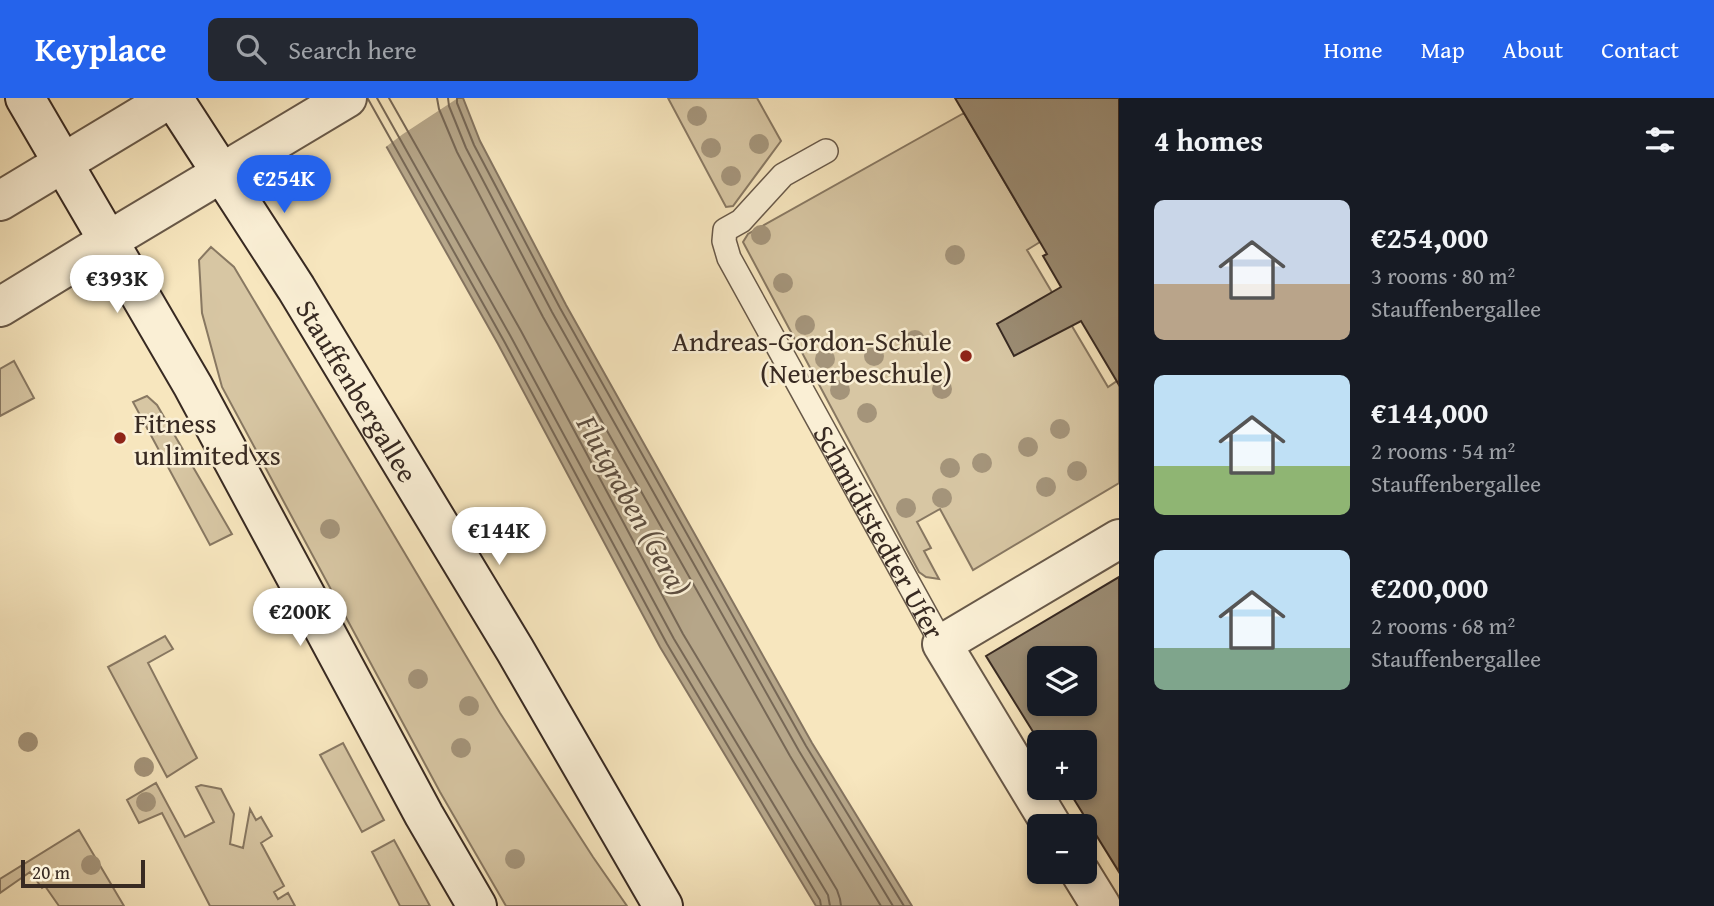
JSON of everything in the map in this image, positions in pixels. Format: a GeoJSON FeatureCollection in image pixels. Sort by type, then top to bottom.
{"type":"FeatureCollection","features":[{"type":"Feature","properties":{"kind":"main road"},"geometry":{"type":"LineString","coordinates":[[25,98],[193,386],[424,815],[477,906]]}},
{"type":"Feature","properties":{"kind":"main road"},"geometry":{"type":"LineString","coordinates":[[0,201],[172,98]]}},
{"type":"Feature","properties":{"kind":"main road","name":"Stauffenbergallee"},"geometry":{"type":"LineString","coordinates":[[172,98],[296,288],[515,650],[663,906]]}},
{"type":"Feature","properties":{"kind":"main road"},"geometry":{"type":"LineString","coordinates":[[0,307],[347,98]]}},
{"type":"Feature","properties":{"kind":"main road"},"geometry":{"type":"LineString","coordinates":[[942,644],[1119,539]]}},
{"type":"Feature","properties":{"kind":"main road","name":"Schmidtstedter Ufer"},"geometry":{"type":"LineString","coordinates":[[942,644],[1045,814]]}},
{"type":"Feature","properties":{"kind":"main road"},"geometry":{"type":"LineString","coordinates":[[1087,884],[1101,906]]}},
{"type":"Feature","properties":{"kind":"lane","name":"Schmidtstedter Ufer"},"geometry":{"type":"LineString","coordinates":[[826,151],[783,176],[741,221],[725,230],[724,241],[729,258],[942,644]]}},
{"type":"Feature","properties":{"kind":"shaded area"},"geometry":{"type":"Polygon","coordinates":[[[668,98],[757,98],[781,141],[733,206],[726,207],[668,98]]]}},
{"type":"Feature","properties":{"kind":"shaded area","name":"Andreas-Gordon-Schule (Neuerbeschule)"},"geometry":{"type":"Polygon","coordinates":[[[964,113],[1040,242],[1027,250],[1108,387],[1117,381],[1119,384],[1119,483],[973,570],[940,509],[917,522],[931,548],[924,551],[939,579],[926,577],[919,572],[743,242],[748,234],[964,113]]]}},
{"type":"Feature","properties":{"kind":"shaded area"},"geometry":{"type":"Polygon","coordinates":[[[211,247],[234,267],[500,713],[627,906],[506,906],[440,792],[222,387],[202,313],[199,260],[211,247]]]}},
{"type":"Feature","properties":{"kind":"shaded area"},"geometry":{"type":"Polygon","coordinates":[[[14,361],[34,398],[0,416],[0,369],[14,361]]]}},
{"type":"Feature","properties":{"kind":"shaded area"},"geometry":{"type":"Polygon","coordinates":[[[147,396],[157,405],[232,534],[210,545],[133,402],[147,396]]]}},
{"type":"Feature","properties":{"kind":"shaded area"},"geometry":{"type":"Polygon","coordinates":[[[165,636],[173,649],[148,663],[197,758],[167,777],[108,667],[165,636]]]}},
{"type":"Feature","properties":{"kind":"shaded area"},"geometry":{"type":"Polygon","coordinates":[[[343,743],[384,820],[362,832],[320,755],[343,743]]]}},
{"type":"Feature","properties":{"kind":"shaded area"},"geometry":{"type":"Polygon","coordinates":[[[156,783],[185,837],[214,822],[196,787],[201,785],[221,789],[234,814],[230,844],[243,848],[250,809],[256,820],[261,817],[272,836],[261,843],[284,886],[274,892],[278,899],[288,893],[295,906],[210,906],[162,813],[139,823],[127,800],[156,783]]]}},
{"type":"Feature","properties":{"kind":"shaded area"},"geometry":{"type":"Polygon","coordinates":[[[79,830],[124,906],[59,906],[45,886],[42,888],[30,872],[0,893],[0,879],[79,830]]]}},
{"type":"Feature","properties":{"kind":"shaded area"},"geometry":{"type":"Polygon","coordinates":[[[394,840],[430,906],[400,906],[372,852],[394,840]]]}},
{"type":"Feature","properties":{"kind":"water","name":"Flutgraben (Gera)"},"geometry":{"type":"Polygon","coordinates":[[[359,98],[463,98],[480,141],[566,305],[812,743],[912,906],[816,906],[660,647],[498,344],[359,98]]]}},
{"type":"Feature","properties":{"kind":"pier"},"geometry":{"type":"Polygon","coordinates":[[[356,98],[458,98],[383,149],[356,98]]]}},
{"type":"Feature","properties":{"kind":"building"},"geometry":{"type":"Polygon","coordinates":[[[955,98],[1119,98],[1119,385],[1081,321],[1014,356],[997,324],[1061,287],[1043,256],[1047,254],[955,98]]]}},
{"type":"Feature","properties":{"kind":"building"},"geometry":{"type":"Polygon","coordinates":[[[1119,577],[1119,872],[1097,836],[1097,814],[1083,814],[1074,800],[1097,800],[1097,730],[1032,730],[986,656],[1119,577]]]}},
{"type":"Feature","properties":{"kind":"place","name":"Andreas-Gordon-Schule (Neuerbeschule)"},"geometry":{"type":"Point","coordinates":[966,356]}},
{"type":"Feature","properties":{"kind":"place","name":"Fitness unlimited xs"},"geometry":{"type":"Point","coordinates":[120,438]}}]}
